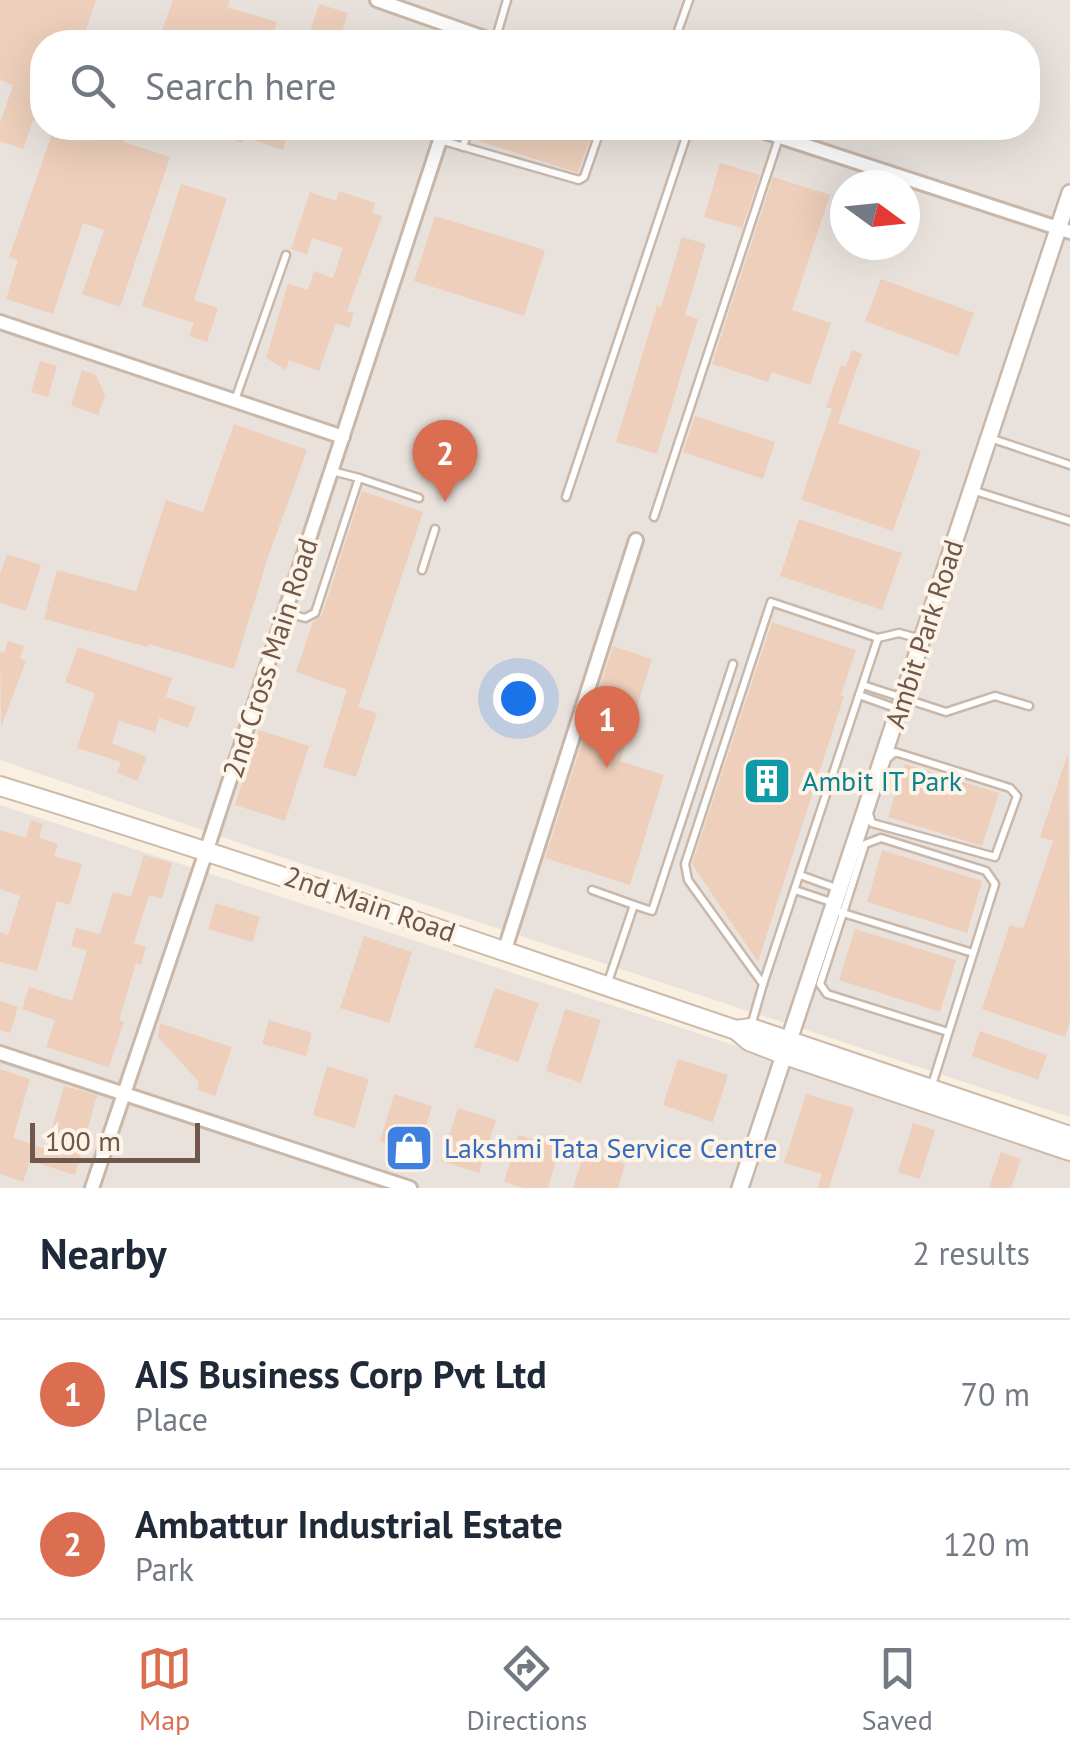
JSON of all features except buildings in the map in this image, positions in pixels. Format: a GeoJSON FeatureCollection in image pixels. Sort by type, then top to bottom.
{"type":"FeatureCollection","features":[{"type":"Feature","properties":{"kind":"main road","name":"2nd Main Road"},"geometry":{"type":"LineString","coordinates":[[0,786],[207,850],[744,1029],[1070,1151]]}},
{"type":"Feature","properties":{"kind":"main road","name":"2nd Main Road"},"geometry":{"type":"LineString","coordinates":[[788,1048],[930,1089],[1070,1136]]}},
{"type":"Feature","properties":{"kind":"street"},"geometry":{"type":"LineString","coordinates":[[377,0],[451,30]]}},
{"type":"Feature","properties":{"kind":"street","name":"2nd Cross Main Road"},"geometry":{"type":"LineString","coordinates":[[92,1188],[440,140]]}},
{"type":"Feature","properties":{"kind":"street"},"geometry":{"type":"LineString","coordinates":[[792,140],[1064,230]]}},
{"type":"Feature","properties":{"kind":"street","name":"Ambit Park Road"},"geometry":{"type":"LineString","coordinates":[[740,1188],[838,904],[989,438],[1064,230],[1070,192]]}},
{"type":"Feature","properties":{"kind":"street"},"geometry":{"type":"LineString","coordinates":[[0,322],[343,437]]}},
{"type":"Feature","properties":{"kind":"street"},"geometry":{"type":"LineString","coordinates":[[505,949],[636,540]]}},
{"type":"Feature","properties":{"kind":"street"},"geometry":{"type":"LineString","coordinates":[[0,1053],[410,1188]]}},
{"type":"Feature","properties":{"kind":"lane"},"geometry":{"type":"LineString","coordinates":[[498,30],[507,0]]}},
{"type":"Feature","properties":{"kind":"lane"},"geometry":{"type":"LineString","coordinates":[[678,30],[689,0]]}},
{"type":"Feature","properties":{"kind":"lane"},"geometry":{"type":"LineString","coordinates":[[452,140],[463,147],[579,180],[597,140]]}},
{"type":"Feature","properties":{"kind":"lane"},"geometry":{"type":"LineString","coordinates":[[463,147],[465,140]]}},
{"type":"Feature","properties":{"kind":"lane"},"geometry":{"type":"LineString","coordinates":[[566,497],[685,140]]}},
{"type":"Feature","properties":{"kind":"lane"},"geometry":{"type":"LineString","coordinates":[[654,517],[779,140]]}},
{"type":"Feature","properties":{"kind":"lane"},"geometry":{"type":"LineString","coordinates":[[234,401],[286,254]]}},
{"type":"Feature","properties":{"kind":"lane"},"geometry":{"type":"LineString","coordinates":[[989,438],[1070,465]]}},
{"type":"Feature","properties":{"kind":"lane"},"geometry":{"type":"LineString","coordinates":[[332,471],[419,498]]}},
{"type":"Feature","properties":{"kind":"lane"},"geometry":{"type":"LineString","coordinates":[[286,612],[305,618],[315,613],[360,478]]}},
{"type":"Feature","properties":{"kind":"lane"},"geometry":{"type":"LineString","coordinates":[[972,490],[1070,521]]}},
{"type":"Feature","properties":{"kind":"lane"},"geometry":{"type":"LineString","coordinates":[[422,570],[435,528]]}},
{"type":"Feature","properties":{"kind":"lane"},"geometry":{"type":"LineString","coordinates":[[763,984],[688,880],[685,864],[771,602],[878,638],[900,633],[923,640]]}},
{"type":"Feature","properties":{"kind":"lane"},"geometry":{"type":"LineString","coordinates":[[744,1029],[763,984],[878,638]]}},
{"type":"Feature","properties":{"kind":"lane"},"geometry":{"type":"LineString","coordinates":[[592,890],[652,911],[732,664]]}},
{"type":"Feature","properties":{"kind":"lane"},"geometry":{"type":"LineString","coordinates":[[862,685],[901,705]]}},
{"type":"Feature","properties":{"kind":"lane"},"geometry":{"type":"LineString","coordinates":[[859,694],[946,712],[995,696],[1028,706]]}},
{"type":"Feature","properties":{"kind":"lane"},"geometry":{"type":"LineString","coordinates":[[868,811],[872,823],[995,857],[1017,796],[1010,788],[895,752],[880,772]]}},
{"type":"Feature","properties":{"kind":"lane"},"geometry":{"type":"LineString","coordinates":[[930,1089],[995,884],[986,871],[880,838],[866,844],[838,904],[820,984],[826,994],[948,1032]]}},
{"type":"Feature","properties":{"kind":"lane"},"geometry":{"type":"LineString","coordinates":[[800,875],[838,904]]}},
{"type":"Feature","properties":{"kind":"lane"},"geometry":{"type":"LineString","coordinates":[[795,890],[974,953]]}},
{"type":"Feature","properties":{"kind":"lane"},"geometry":{"type":"LineString","coordinates":[[607,986],[634,905]]}},
{"type":"Feature","properties":{"kind":"shaded area"},"geometry":{"type":"Polygon","coordinates":[[[0,0],[1070,0],[1070,1117],[257,849],[0,760],[0,0]]]}},
{"type":"Feature","properties":{"kind":"shaded area"},"geometry":{"type":"Polygon","coordinates":[[[0,805],[1070,1155],[1070,1188],[0,1188],[0,805]]]}},
{"type":"Feature","properties":{"kind":"place","name":"Ambattur Industrial Estate"},"geometry":{"type":"Point","coordinates":[445,502]}},
{"type":"Feature","properties":{"kind":"place","name":"AIS Business Corp Pvt Ltd"},"geometry":{"type":"Point","coordinates":[607,768]}},
{"type":"Feature","properties":{"kind":"place","name":"Ambit IT Park"},"geometry":{"type":"Point","coordinates":[767,781]}},
{"type":"Feature","properties":{"kind":"place","name":"Lakshmi Tata Service Centre"},"geometry":{"type":"Point","coordinates":[409,1148]}}]}
